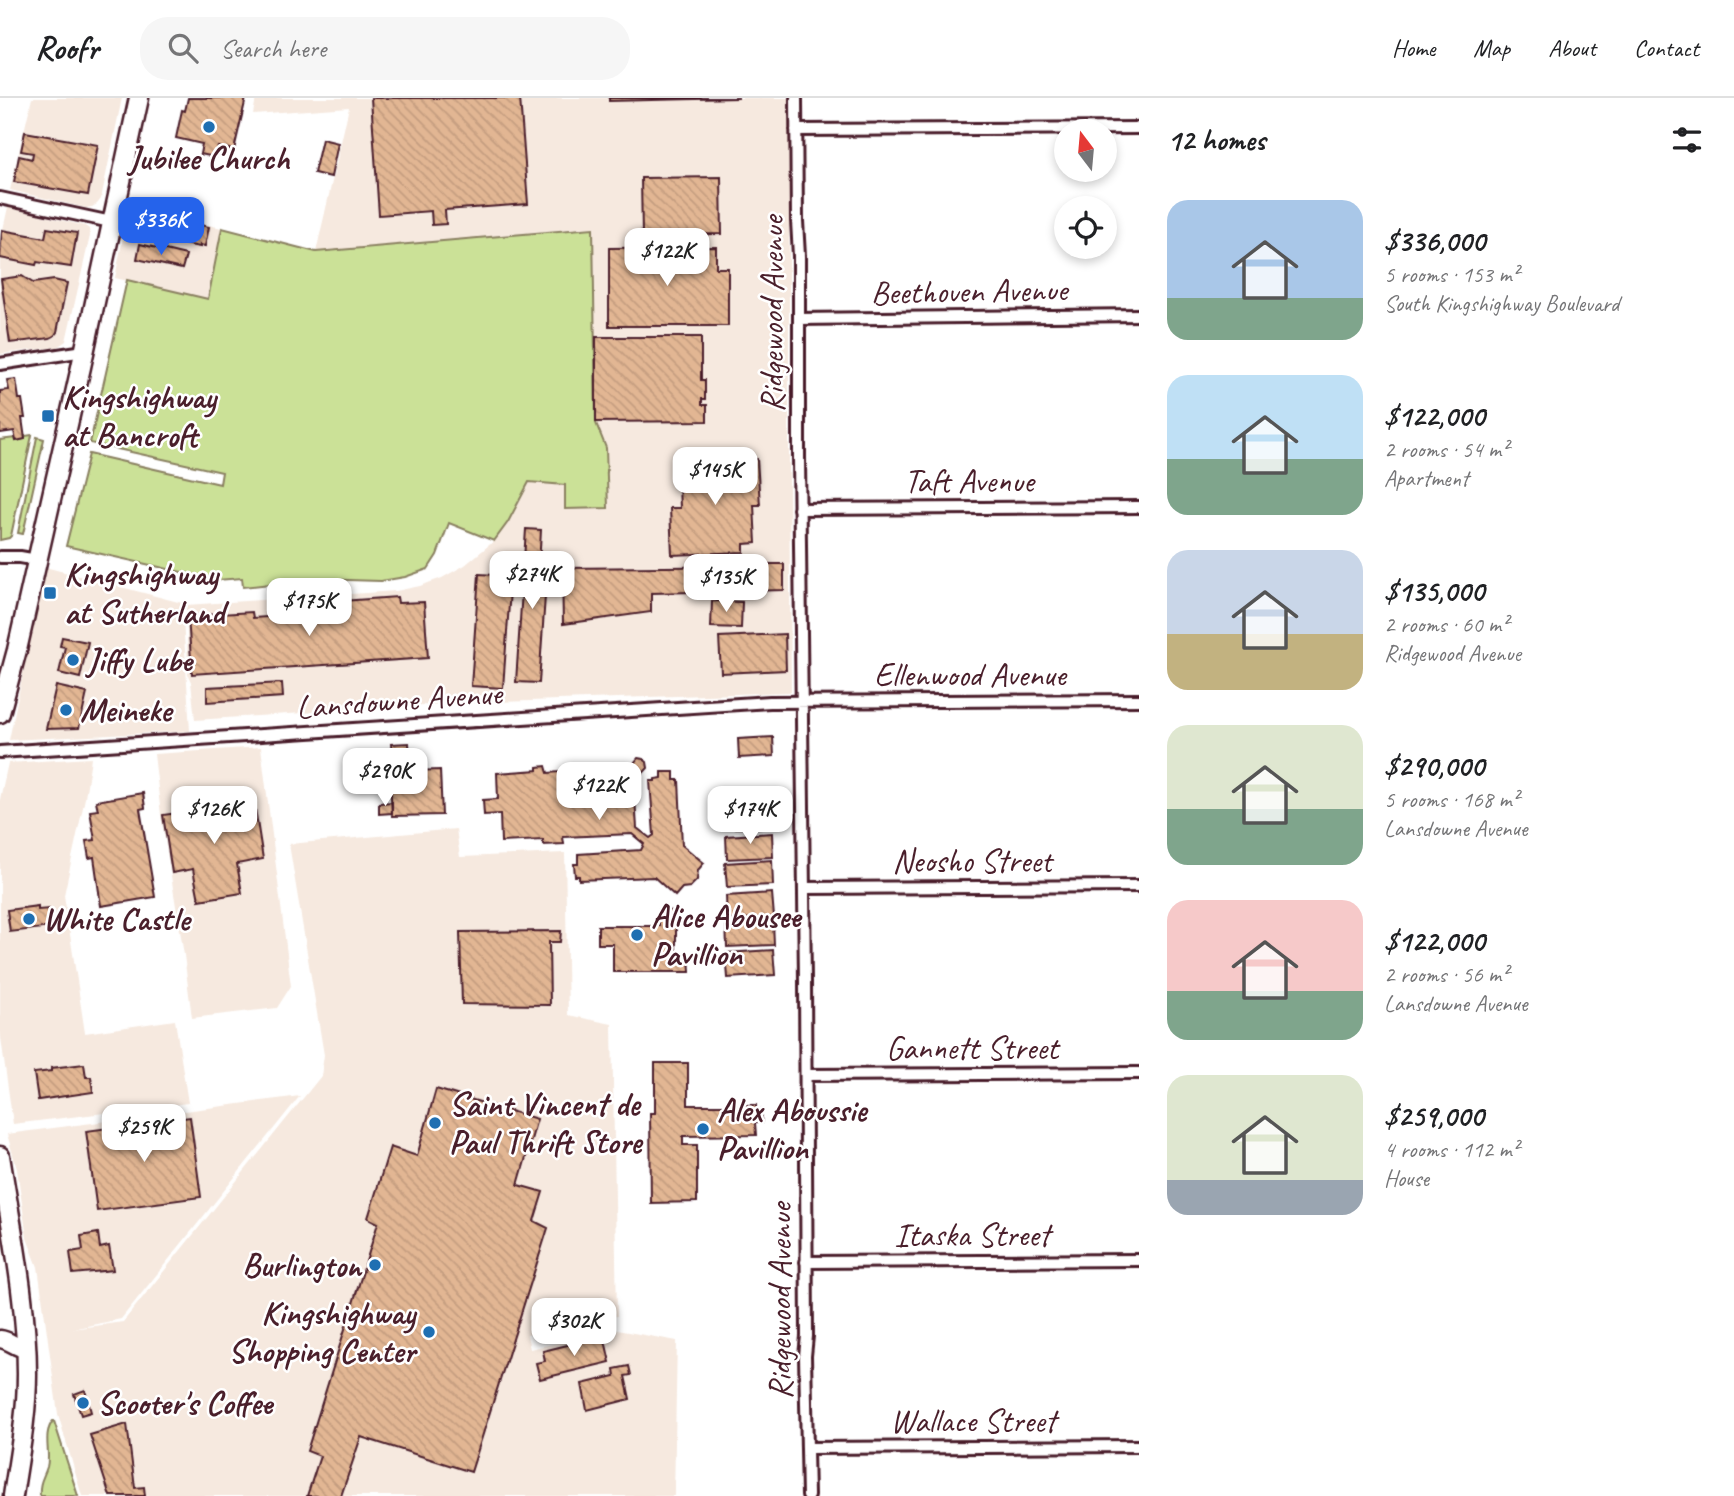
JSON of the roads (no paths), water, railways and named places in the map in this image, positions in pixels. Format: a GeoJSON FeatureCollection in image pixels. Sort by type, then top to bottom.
{"type":"FeatureCollection","features":[{"type":"Feature","properties":{"kind":"main road"},"geometry":{"type":"LineString","coordinates":[[0,713],[37,560],[139,98]]}},
{"type":"Feature","properties":{"kind":"main road"},"geometry":{"type":"LineString","coordinates":[[0,1156],[26,1349],[26,1404],[13,1496]]}},
{"type":"Feature","properties":{"kind":"street","name":"Ridgewood Avenue"},"geometry":{"type":"LineString","coordinates":[[796,98],[806,1075],[807,1496]]}},
{"type":"Feature","properties":{"kind":"street"},"geometry":{"type":"LineString","coordinates":[[796,130],[1139,128]]}},
{"type":"Feature","properties":{"kind":"street"},"geometry":{"type":"LineString","coordinates":[[0,198],[111,222]]}},
{"type":"Feature","properties":{"kind":"street","name":"Beethoven Avenue"},"geometry":{"type":"LineString","coordinates":[[799,319],[1139,315]]}},
{"type":"Feature","properties":{"kind":"street"},"geometry":{"type":"LineString","coordinates":[[0,364],[84,351]]}},
{"type":"Feature","properties":{"kind":"street","name":"Taft Avenue"},"geometry":{"type":"LineString","coordinates":[[800,509],[1139,507]]}},
{"type":"Feature","properties":{"kind":"street"},"geometry":{"type":"LineString","coordinates":[[0,557],[37,560]]}},
{"type":"Feature","properties":{"kind":"street","name":"Ellenwood Avenue"},"geometry":{"type":"LineString","coordinates":[[802,702],[1139,700]]}},
{"type":"Feature","properties":{"kind":"street","name":"Lansdowne Avenue"},"geometry":{"type":"LineString","coordinates":[[0,752],[802,702]]}},
{"type":"Feature","properties":{"kind":"street","name":"Neosho Street"},"geometry":{"type":"LineString","coordinates":[[804,888],[1139,886]]}},
{"type":"Feature","properties":{"kind":"street","name":"Gannett Street"},"geometry":{"type":"LineString","coordinates":[[806,1075],[1139,1073]]}},
{"type":"Feature","properties":{"kind":"street","name":"Itaska Street"},"geometry":{"type":"LineString","coordinates":[[806,1262],[1139,1260]]}},
{"type":"Feature","properties":{"kind":"street"},"geometry":{"type":"LineString","coordinates":[[0,1339],[26,1349]]}},
{"type":"Feature","properties":{"kind":"street","name":"Wallace Street"},"geometry":{"type":"LineString","coordinates":[[807,1448],[1139,1446]]}},
{"type":"Feature","properties":{"kind":"place","name":"Jubilee Church"},"geometry":{"type":"Point","coordinates":[209,127]}},
{"type":"Feature","properties":{"kind":"place","name":"Kingshighway at Bancroft"},"geometry":{"type":"Point","coordinates":[48,416]}},
{"type":"Feature","properties":{"kind":"place","name":"Kingshighway at Sutherland"},"geometry":{"type":"Point","coordinates":[50,593]}},
{"type":"Feature","properties":{"kind":"place","name":"Jiffy Lube"},"geometry":{"type":"Point","coordinates":[73,660]}},
{"type":"Feature","properties":{"kind":"place","name":"Meineke"},"geometry":{"type":"Point","coordinates":[66,710]}},
{"type":"Feature","properties":{"kind":"place","name":"White Castle"},"geometry":{"type":"Point","coordinates":[29,919]}},
{"type":"Feature","properties":{"kind":"place","name":"Alice Abousee Pavillion"},"geometry":{"type":"Point","coordinates":[637,935]}},
{"type":"Feature","properties":{"kind":"place","name":"Saint Vincent de Paul Thrift Store"},"geometry":{"type":"Point","coordinates":[435,1123]}},
{"type":"Feature","properties":{"kind":"place","name":"Alex Aboussie Pavillion"},"geometry":{"type":"Point","coordinates":[703,1129]}},
{"type":"Feature","properties":{"kind":"place","name":"Burlington"},"geometry":{"type":"Point","coordinates":[375,1265]}},
{"type":"Feature","properties":{"kind":"place","name":"Kingshighway Shopping Center"},"geometry":{"type":"Point","coordinates":[429,1332]}},
{"type":"Feature","properties":{"kind":"place","name":"Scooter's Coffee"},"geometry":{"type":"Point","coordinates":[83,1403]}}]}
